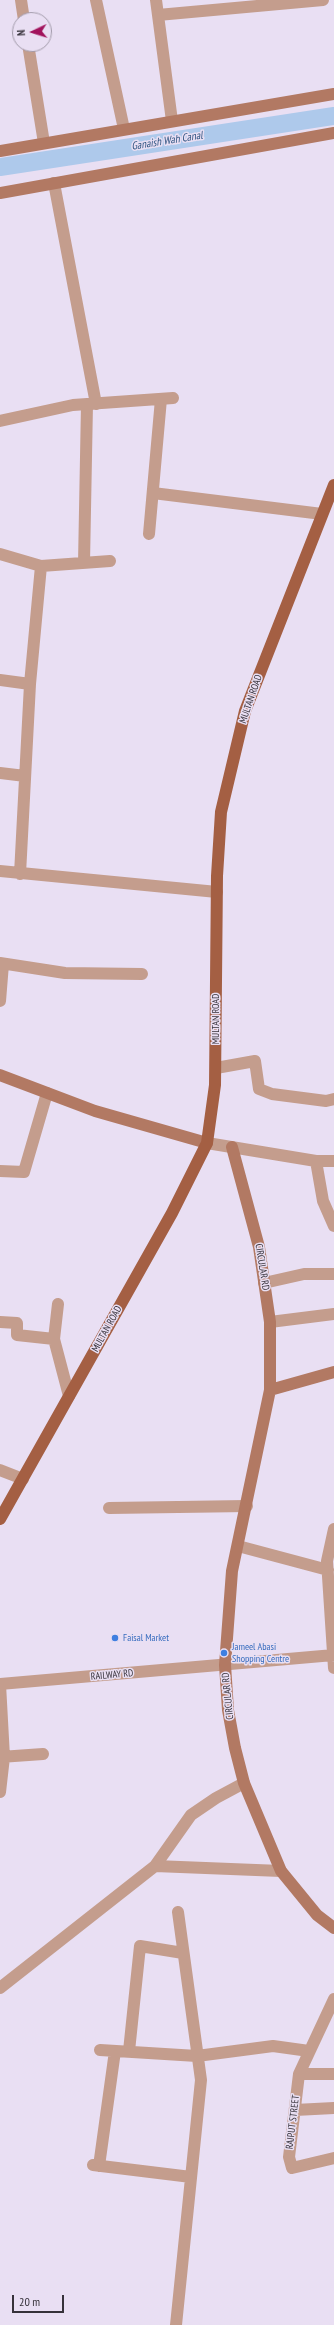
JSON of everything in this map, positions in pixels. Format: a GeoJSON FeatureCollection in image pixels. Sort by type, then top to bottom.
{"type":"FeatureCollection","features":[{"type":"Feature","properties":{"kind":"main road","name":"MULTAN ROAD"},"geometry":{"type":"LineString","coordinates":[[0,1519],[172,1213],[207,1143],[216,1068],[217,892],[221,812],[245,711],[334,485]]}},
{"type":"Feature","properties":{"kind":"street"},"geometry":{"type":"LineString","coordinates":[[21,0],[23,12]]}},
{"type":"Feature","properties":{"kind":"street"},"geometry":{"type":"LineString","coordinates":[[96,0],[124,129]]}},
{"type":"Feature","properties":{"kind":"street"},"geometry":{"type":"LineString","coordinates":[[156,0],[172,121]]}},
{"type":"Feature","properties":{"kind":"street"},"geometry":{"type":"LineString","coordinates":[[158,15],[324,0]]}},
{"type":"Feature","properties":{"kind":"street"},"geometry":{"type":"LineString","coordinates":[[29,52],[44,143]]}},
{"type":"Feature","properties":{"kind":"street"},"geometry":{"type":"LineString","coordinates":[[0,151],[334,94]]}},
{"type":"Feature","properties":{"kind":"street"},"geometry":{"type":"LineString","coordinates":[[0,193],[334,133]]}},
{"type":"Feature","properties":{"kind":"street"},"geometry":{"type":"LineString","coordinates":[[54,184],[91,404],[84,563]]}},
{"type":"Feature","properties":{"kind":"street"},"geometry":{"type":"LineString","coordinates":[[0,421],[73,405],[167,399],[153,493],[149,534]]}},
{"type":"Feature","properties":{"kind":"street"},"geometry":{"type":"LineString","coordinates":[[153,493],[322,514]]}},
{"type":"Feature","properties":{"kind":"street"},"geometry":{"type":"LineString","coordinates":[[0,554],[41,566],[110,561]]}},
{"type":"Feature","properties":{"kind":"street"},"geometry":{"type":"LineString","coordinates":[[20,874],[30,684],[41,566]]}},
{"type":"Feature","properties":{"kind":"street"},"geometry":{"type":"LineString","coordinates":[[0,680],[30,684]]}},
{"type":"Feature","properties":{"kind":"street"},"geometry":{"type":"LineString","coordinates":[[0,773],[25,776]]}},
{"type":"Feature","properties":{"kind":"street"},"geometry":{"type":"LineString","coordinates":[[0,871],[217,892]]}},
{"type":"Feature","properties":{"kind":"street"},"geometry":{"type":"LineString","coordinates":[[0,1001],[2,963],[65,973],[142,974]]}},
{"type":"Feature","properties":{"kind":"street"},"geometry":{"type":"LineString","coordinates":[[216,1068],[255,1061],[259,1089],[272,1094],[326,1101],[334,1099]]}},
{"type":"Feature","properties":{"kind":"street"},"geometry":{"type":"LineString","coordinates":[[0,1075],[95,1111],[207,1143],[316,1161],[334,1161]]}},
{"type":"Feature","properties":{"kind":"street"},"geometry":{"type":"LineString","coordinates":[[0,1171],[24,1172],[47,1093]]}},
{"type":"Feature","properties":{"kind":"street","name":"CIRCULAR RD"},"geometry":{"type":"LineString","coordinates":[[232,1147],[260,1247],[270,1322],[270,1390],[247,1506],[232,1571],[225,1665],[230,1717],[244,1783],[281,1871],[317,1915],[334,1928]]}},
{"type":"Feature","properties":{"kind":"street"},"geometry":{"type":"LineString","coordinates":[[316,1161],[323,1201],[334,1226]]}},
{"type":"Feature","properties":{"kind":"street"},"geometry":{"type":"LineString","coordinates":[[264,1283],[304,1274],[334,1274]]}},
{"type":"Feature","properties":{"kind":"street"},"geometry":{"type":"LineString","coordinates":[[58,1304],[54,1339],[69,1396]]}},
{"type":"Feature","properties":{"kind":"street"},"geometry":{"type":"LineString","coordinates":[[270,1322],[334,1314]]}},
{"type":"Feature","properties":{"kind":"street"},"geometry":{"type":"LineString","coordinates":[[0,1322],[17,1323],[17,1335],[54,1339]]}},
{"type":"Feature","properties":{"kind":"street"},"geometry":{"type":"LineString","coordinates":[[270,1390],[334,1372]]}},
{"type":"Feature","properties":{"kind":"street"},"geometry":{"type":"LineString","coordinates":[[0,1470],[23,1479]]}},
{"type":"Feature","properties":{"kind":"street"},"geometry":{"type":"LineString","coordinates":[[109,1508],[247,1506]]}},
{"type":"Feature","properties":{"kind":"street"},"geometry":{"type":"LineString","coordinates":[[334,1529],[328,1570],[332,1606],[334,1668]]}},
{"type":"Feature","properties":{"kind":"street"},"geometry":{"type":"LineString","coordinates":[[238,1546],[328,1570]]}},
{"type":"Feature","properties":{"kind":"street","name":"RAILWAY RD"},"geometry":{"type":"LineString","coordinates":[[0,1684],[333,1655]]}},
{"type":"Feature","properties":{"kind":"street"},"geometry":{"type":"LineString","coordinates":[[0,1684],[2,1757],[0,1792]]}},
{"type":"Feature","properties":{"kind":"street"},"geometry":{"type":"LineString","coordinates":[[2,1757],[43,1754]]}},
{"type":"Feature","properties":{"kind":"street"},"geometry":{"type":"LineString","coordinates":[[0,1988],[155,1866],[192,1815],[216,1798],[244,1783]]}},
{"type":"Feature","properties":{"kind":"street"},"geometry":{"type":"LineString","coordinates":[[155,1866],[281,1871]]}},
{"type":"Feature","properties":{"kind":"street"},"geometry":{"type":"LineString","coordinates":[[176,2325],[201,2080],[178,1912]]}},
{"type":"Feature","properties":{"kind":"street"},"geometry":{"type":"LineString","coordinates":[[129,2052],[140,1946],[183,1953]]}},
{"type":"Feature","properties":{"kind":"street","name":"RAJPUT STREET"},"geometry":{"type":"LineString","coordinates":[[334,1999],[299,2074],[289,2157],[292,2168],[334,2158]]}},
{"type":"Feature","properties":{"kind":"street"},"geometry":{"type":"LineString","coordinates":[[100,2050],[197,2056],[273,2046],[309,2051]]}},
{"type":"Feature","properties":{"kind":"street"},"geometry":{"type":"LineString","coordinates":[[115,2051],[96,2165],[191,2177]]}},
{"type":"Feature","properties":{"kind":"street"},"geometry":{"type":"LineString","coordinates":[[299,2074],[334,2074]]}},
{"type":"Feature","properties":{"kind":"street"},"geometry":{"type":"LineString","coordinates":[[294,2110],[334,2108]]}},
{"type":"Feature","properties":{"kind":"waterway","name":"Ganaish Wah Canal"},"geometry":{"type":"LineString","coordinates":[[0,167],[334,116]]}},
{"type":"Feature","properties":{"kind":"place","name":"Faisal Market"},"geometry":{"type":"Point","coordinates":[115,1638]}},
{"type":"Feature","properties":{"kind":"place","name":"Jameel Abasi Shopping Centre"},"geometry":{"type":"Point","coordinates":[224,1653]}}]}
